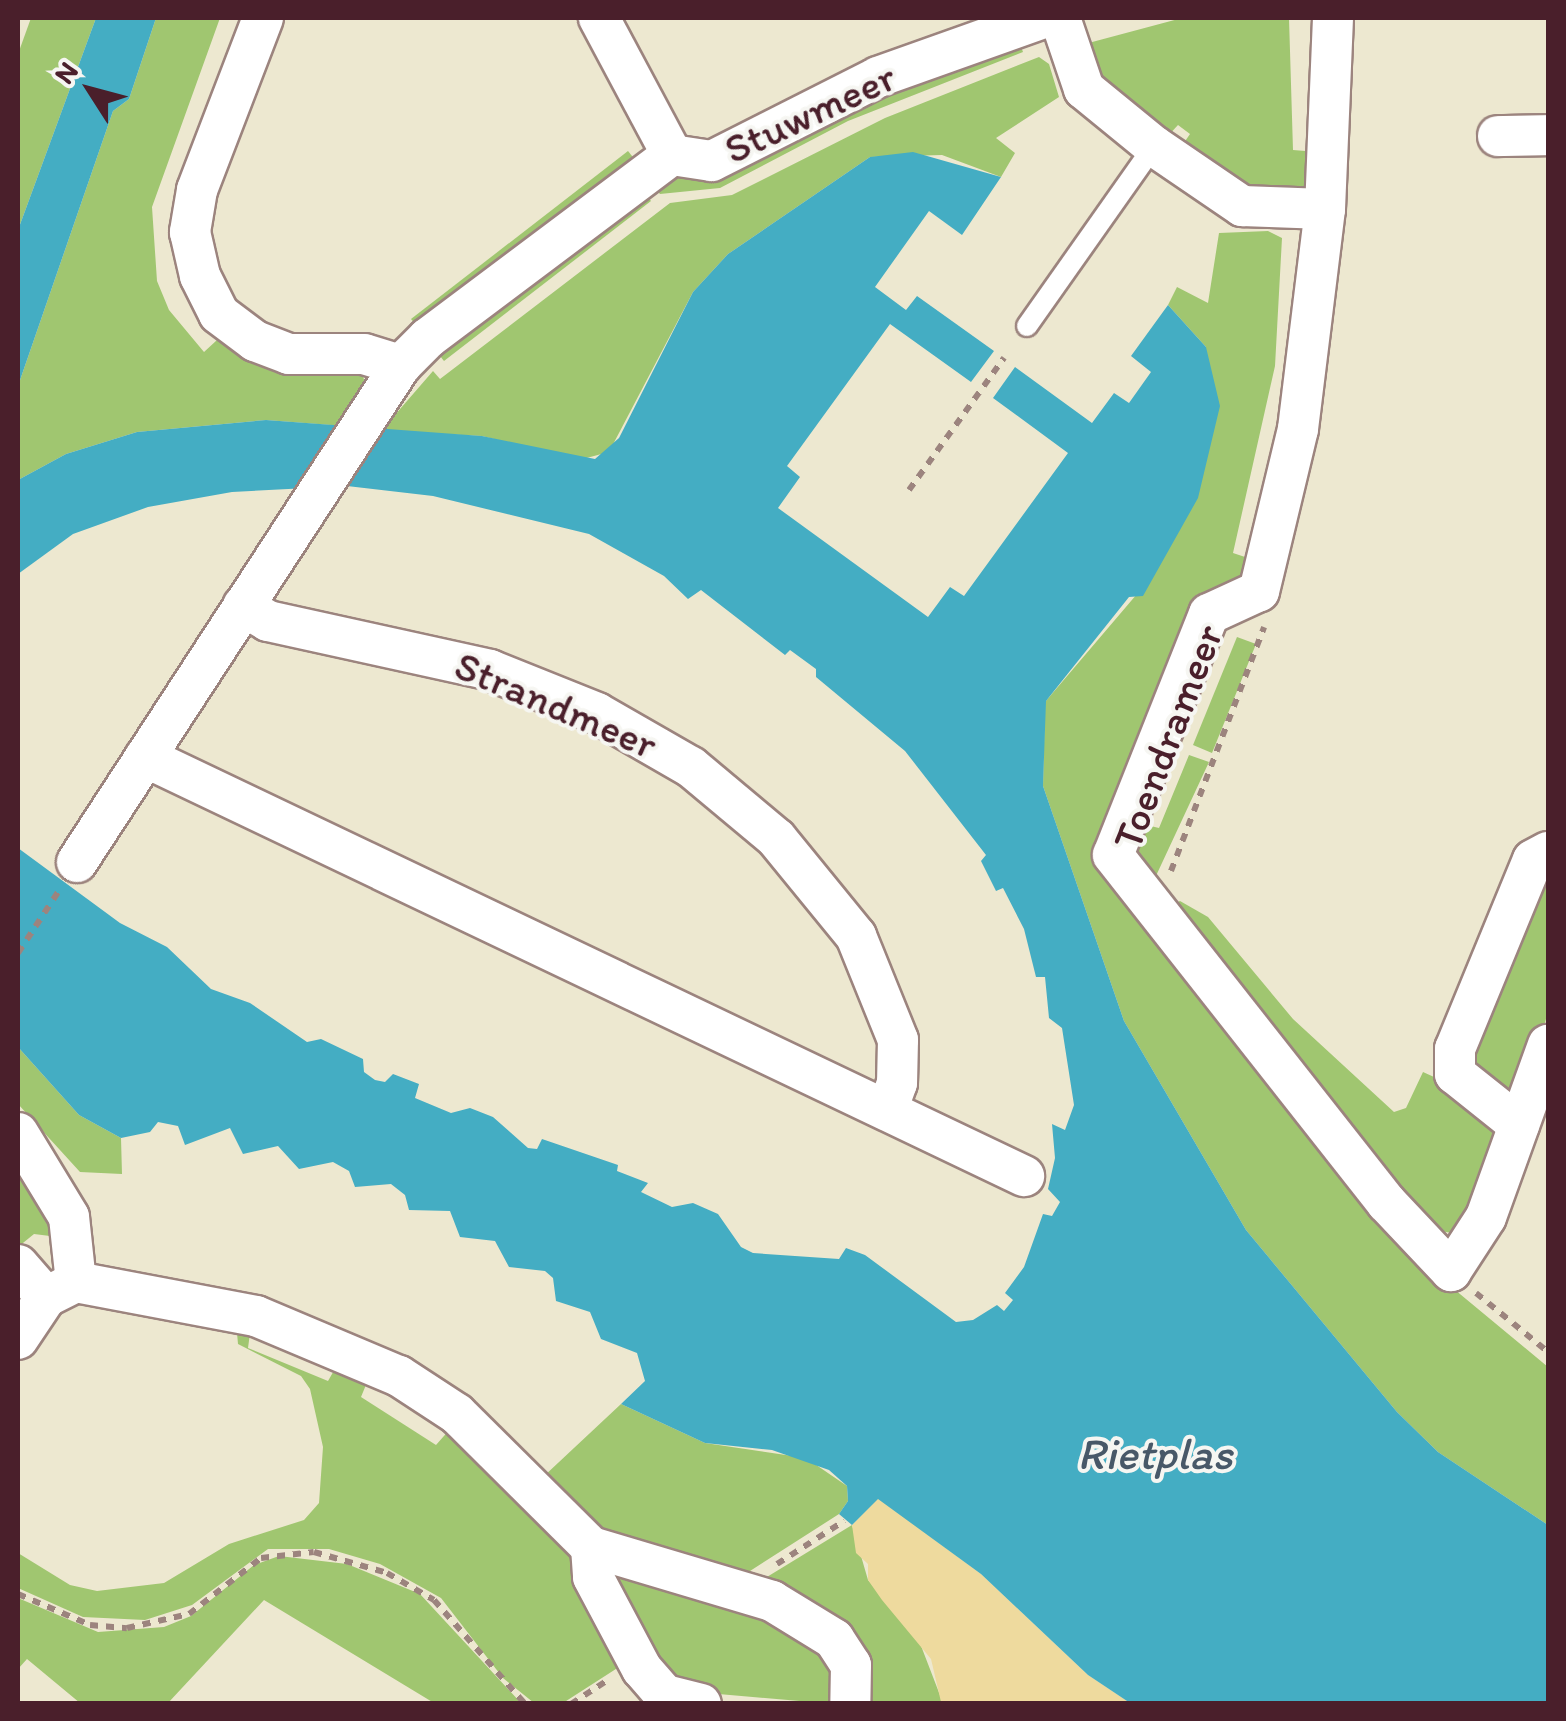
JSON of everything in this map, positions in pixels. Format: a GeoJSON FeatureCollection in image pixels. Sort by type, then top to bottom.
{"type":"FeatureCollection","features":[{"type":"Feature","properties":{"kind":"street"},"geometry":{"type":"LineString","coordinates":[[77,862],[401,365],[364,354],[289,354],[256,341],[219,314],[200,276],[190,232],[197,190],[263,18]]}},
{"type":"Feature","properties":{"kind":"street"},"geometry":{"type":"LineString","coordinates":[[599,18],[672,155]]}},
{"type":"Feature","properties":{"kind":"street","name":"Stuwmeer"},"geometry":{"type":"LineString","coordinates":[[401,365],[672,155],[712,161],[878,77],[1044,18]]}},
{"type":"Feature","properties":{"kind":"street"},"geometry":{"type":"LineString","coordinates":[[1060,18],[1084,89],[1154,146],[1242,206],[1325,209]]}},
{"type":"Feature","properties":{"kind":"street","name":"Toendrameer"},"geometry":{"type":"LineString","coordinates":[[1333,18],[1325,209],[1298,429],[1258,591],[1209,614],[1113,855],[1386,1202],[1451,1270]]}},
{"type":"Feature","properties":{"kind":"street"},"geometry":{"type":"LineString","coordinates":[[1498,136],[1548,135]]}},
{"type":"Feature","properties":{"kind":"street","name":"Strandmeer"},"geometry":{"type":"LineString","coordinates":[[243,606],[268,621],[490,670],[597,713],[691,766],[776,838],[856,936],[898,1040],[898,1083],[887,1110]]}},
{"type":"Feature","properties":{"kind":"street"},"geometry":{"type":"LineString","coordinates":[[145,757],[1024,1176]]}},
{"type":"Feature","properties":{"kind":"street"},"geometry":{"type":"LineString","coordinates":[[1519,1125],[1455,1074],[1454,1048],[1533,860],[1548,852]]}},
{"type":"Feature","properties":{"kind":"street"},"geometry":{"type":"LineString","coordinates":[[1451,1270],[1486,1217],[1548,1045]]}},
{"type":"Feature","properties":{"kind":"street"},"geometry":{"type":"LineString","coordinates":[[18,1133],[42,1163],[69,1216],[61,1289],[18,1338]]}},
{"type":"Feature","properties":{"kind":"street"},"geometry":{"type":"LineString","coordinates":[[18,1265],[61,1289],[256,1316],[399,1376],[458,1414],[591,1546],[772,1601],[834,1638],[851,1665],[850,1704]]}},
{"type":"Feature","properties":{"kind":"street"},"geometry":{"type":"LineString","coordinates":[[591,1546],[594,1577],[642,1669],[666,1695],[701,1704]]}},
{"type":"Feature","properties":{"kind":"lane"},"geometry":{"type":"LineString","coordinates":[[1027,326],[1154,146]]}},
{"type":"Feature","properties":{"kind":"path"},"geometry":{"type":"LineString","coordinates":[[909,490],[1004,358]]}},
{"type":"Feature","properties":{"kind":"path"},"geometry":{"type":"LineString","coordinates":[[1155,909],[1266,636],[1258,591]]}},
{"type":"Feature","properties":{"kind":"path"},"geometry":{"type":"LineString","coordinates":[[18,954],[77,862]]}},
{"type":"Feature","properties":{"kind":"path"},"geometry":{"type":"LineString","coordinates":[[1451,1270],[1548,1352]]}},
{"type":"Feature","properties":{"kind":"path"},"geometry":{"type":"LineString","coordinates":[[737,1590],[844,1521]]}},
{"type":"Feature","properties":{"kind":"path"},"geometry":{"type":"LineString","coordinates":[[18,1594],[90,1625],[156,1624],[189,1614],[261,1558],[314,1552],[387,1572],[434,1600],[524,1704]]}},
{"type":"Feature","properties":{"kind":"green space"},"geometry":{"type":"Polygon","coordinates":[[[31,18],[96,18],[18,230],[18,54],[31,18]]]}},
{"type":"Feature","properties":{"kind":"green space"},"geometry":{"type":"Polygon","coordinates":[[[156,18],[220,18],[152,207],[157,281],[169,310],[204,352],[229,329],[362,370],[366,390],[344,426],[266,420],[137,432],[66,454],[18,480],[18,386],[113,111],[129,99],[156,18]]]}},
{"type":"Feature","properties":{"kind":"green space"},"geometry":{"type":"Polygon","coordinates":[[[1182,18],[1289,18],[1293,150],[1318,152],[1311,185],[1299,194],[1249,193],[1179,150],[1190,134],[1178,125],[1165,139],[1111,101],[1081,45],[1182,18]]]}},
{"type":"Feature","properties":{"kind":"green space"},"geometry":{"type":"Polygon","coordinates":[[[1017,36],[1023,52],[848,121],[720,188],[660,194],[650,183],[795,131],[1017,36]]]}},
{"type":"Feature","properties":{"kind":"green space"},"geometry":{"type":"Polygon","coordinates":[[[1039,57],[1049,64],[1059,97],[996,138],[1015,153],[1001,177],[942,155],[870,157],[728,254],[693,292],[609,452],[579,460],[482,436],[381,431],[433,371],[440,379],[670,203],[732,195],[885,118],[1039,57]]]}},
{"type":"Feature","properties":{"kind":"green space"},"geometry":{"type":"Polygon","coordinates":[[[628,151],[636,161],[419,329],[411,319],[628,151]]]}},
{"type":"Feature","properties":{"kind":"green space"},"geometry":{"type":"Polygon","coordinates":[[[641,189],[651,201],[444,361],[436,351],[641,189]]]}},
{"type":"Feature","properties":{"kind":"green space"},"geometry":{"type":"Polygon","coordinates":[[[1268,231],[1282,238],[1275,366],[1233,553],[1257,561],[1255,576],[1193,604],[1100,833],[1101,845],[1431,1270],[1548,1367],[1548,1525],[1438,1452],[1397,1412],[1246,1230],[1124,1021],[1043,786],[1045,702],[1137,594],[1206,347],[1168,305],[1177,287],[1208,303],[1219,233],[1268,231]]]}},
{"type":"Feature","properties":{"kind":"green space"},"geometry":{"type":"Polygon","coordinates":[[[1237,637],[1256,644],[1212,753],[1193,745],[1237,637]]]}},
{"type":"Feature","properties":{"kind":"green space"},"geometry":{"type":"Polygon","coordinates":[[[1189,755],[1209,762],[1155,878],[1135,858],[1138,823],[1159,828],[1189,755]]]}},
{"type":"Feature","properties":{"kind":"green space"},"geometry":{"type":"Polygon","coordinates":[[[1548,867],[1548,1012],[1527,1085],[1514,1097],[1470,1062],[1548,867]]]}},
{"type":"Feature","properties":{"kind":"green space"},"geometry":{"type":"Polygon","coordinates":[[[1180,901],[1208,917],[1293,1019],[1394,1112],[1406,1108],[1423,1072],[1456,1087],[1501,1123],[1476,1214],[1452,1233],[1428,1229],[1172,905],[1180,901]]]}},
{"type":"Feature","properties":{"kind":"green space"},"geometry":{"type":"Polygon","coordinates":[[[18,1047],[79,1115],[121,1138],[122,1174],[80,1172],[18,1104],[18,1047]]]}},
{"type":"Feature","properties":{"kind":"green space"},"geometry":{"type":"Polygon","coordinates":[[[18,1150],[58,1237],[34,1234],[18,1247],[18,1150]]]}},
{"type":"Feature","properties":{"kind":"green space"},"geometry":{"type":"Polygon","coordinates":[[[236,1322],[251,1326],[248,1348],[328,1381],[340,1360],[370,1375],[361,1397],[436,1445],[451,1428],[559,1535],[586,1581],[619,1667],[563,1703],[534,1703],[503,1678],[441,1598],[380,1564],[329,1549],[268,1549],[192,1605],[145,1620],[83,1617],[18,1588],[18,1553],[70,1585],[97,1591],[164,1583],[229,1544],[304,1520],[319,1503],[323,1447],[310,1389],[301,1376],[238,1344],[236,1322]]]}},
{"type":"Feature","properties":{"kind":"green space"},"geometry":{"type":"Polygon","coordinates":[[[621,1404],[705,1443],[806,1458],[847,1486],[848,1501],[839,1514],[736,1580],[604,1535],[543,1477],[621,1404]]]}},
{"type":"Feature","properties":{"kind":"green space"},"geometry":{"type":"Polygon","coordinates":[[[852,1525],[868,1580],[918,1638],[943,1703],[862,1703],[864,1666],[752,1586],[852,1525]]]}},
{"type":"Feature","properties":{"kind":"green space"},"geometry":{"type":"Polygon","coordinates":[[[279,1556],[347,1564],[420,1594],[521,1703],[434,1703],[264,1600],[168,1703],[80,1703],[27,1659],[18,1669],[18,1598],[98,1632],[164,1627],[191,1616],[254,1565],[279,1556]]]}},
{"type":"Feature","properties":{"kind":"green space"},"geometry":{"type":"Polygon","coordinates":[[[604,1566],[747,1604],[839,1657],[834,1704],[673,1690],[604,1566]]]}},
{"type":"Feature","properties":{"kind":"sand"},"geometry":{"type":"Polygon","coordinates":[[[878,1498],[981,1574],[1088,1675],[1130,1703],[941,1702],[931,1659],[882,1600],[868,1580],[868,1564],[856,1553],[852,1525],[878,1498]]]}},
{"type":"Feature","properties":{"kind":"water"},"geometry":{"type":"Polygon","coordinates":[[[96,18],[156,18],[129,99],[113,111],[18,386],[18,230],[96,18]]]}},
{"type":"Feature","properties":{"kind":"water","name":"Rietplas"},"geometry":{"type":"Polygon","coordinates":[[[913,152],[1001,177],[962,235],[929,211],[875,287],[906,310],[917,296],[994,351],[971,382],[890,324],[787,466],[800,477],[778,508],[928,617],[950,587],[964,596],[1068,453],[993,398],[1015,367],[1092,423],[1114,393],[1129,403],[1151,372],[1131,356],[1168,305],[1206,347],[1220,406],[1198,498],[1143,596],[1129,597],[1046,701],[1043,786],[1124,1021],[1246,1230],[1397,1412],[1438,1452],[1548,1525],[1548,1703],[1130,1703],[1088,1675],[981,1574],[878,1499],[852,1525],[839,1514],[848,1501],[847,1486],[829,1470],[772,1450],[705,1443],[621,1404],[645,1381],[637,1353],[601,1339],[590,1312],[556,1301],[553,1278],[545,1271],[509,1267],[495,1241],[460,1237],[450,1211],[409,1210],[405,1195],[391,1184],[355,1187],[349,1171],[333,1162],[299,1169],[278,1146],[243,1154],[230,1128],[185,1145],[178,1126],[158,1122],[150,1132],[121,1138],[79,1115],[18,1047],[18,848],[120,923],[167,947],[211,989],[250,1003],[307,1042],[321,1039],[363,1059],[364,1072],[375,1080],[385,1082],[393,1074],[419,1084],[415,1098],[451,1113],[470,1108],[493,1117],[528,1148],[537,1149],[542,1139],[618,1165],[617,1171],[648,1183],[641,1192],[672,1207],[693,1203],[718,1214],[741,1247],[753,1253],[839,1259],[846,1248],[865,1255],[956,1322],[973,1320],[997,1305],[1004,1311],[1013,1300],[1005,1293],[1024,1267],[1043,1214],[1052,1216],[1060,1202],[1048,1189],[1055,1158],[1052,1124],[1065,1130],[1074,1105],[1062,1028],[1049,1018],[1045,977],[1036,977],[1024,929],[1003,888],[996,891],[981,861],[986,855],[905,751],[816,677],[816,669],[790,650],[785,655],[701,590],[688,599],[664,576],[589,534],[433,496],[347,486],[232,492],[148,507],[73,534],[18,574],[18,480],[66,454],[137,432],[266,420],[482,436],[595,459],[619,438],[693,292],[728,254],[870,157],[913,152]]]}}]}
